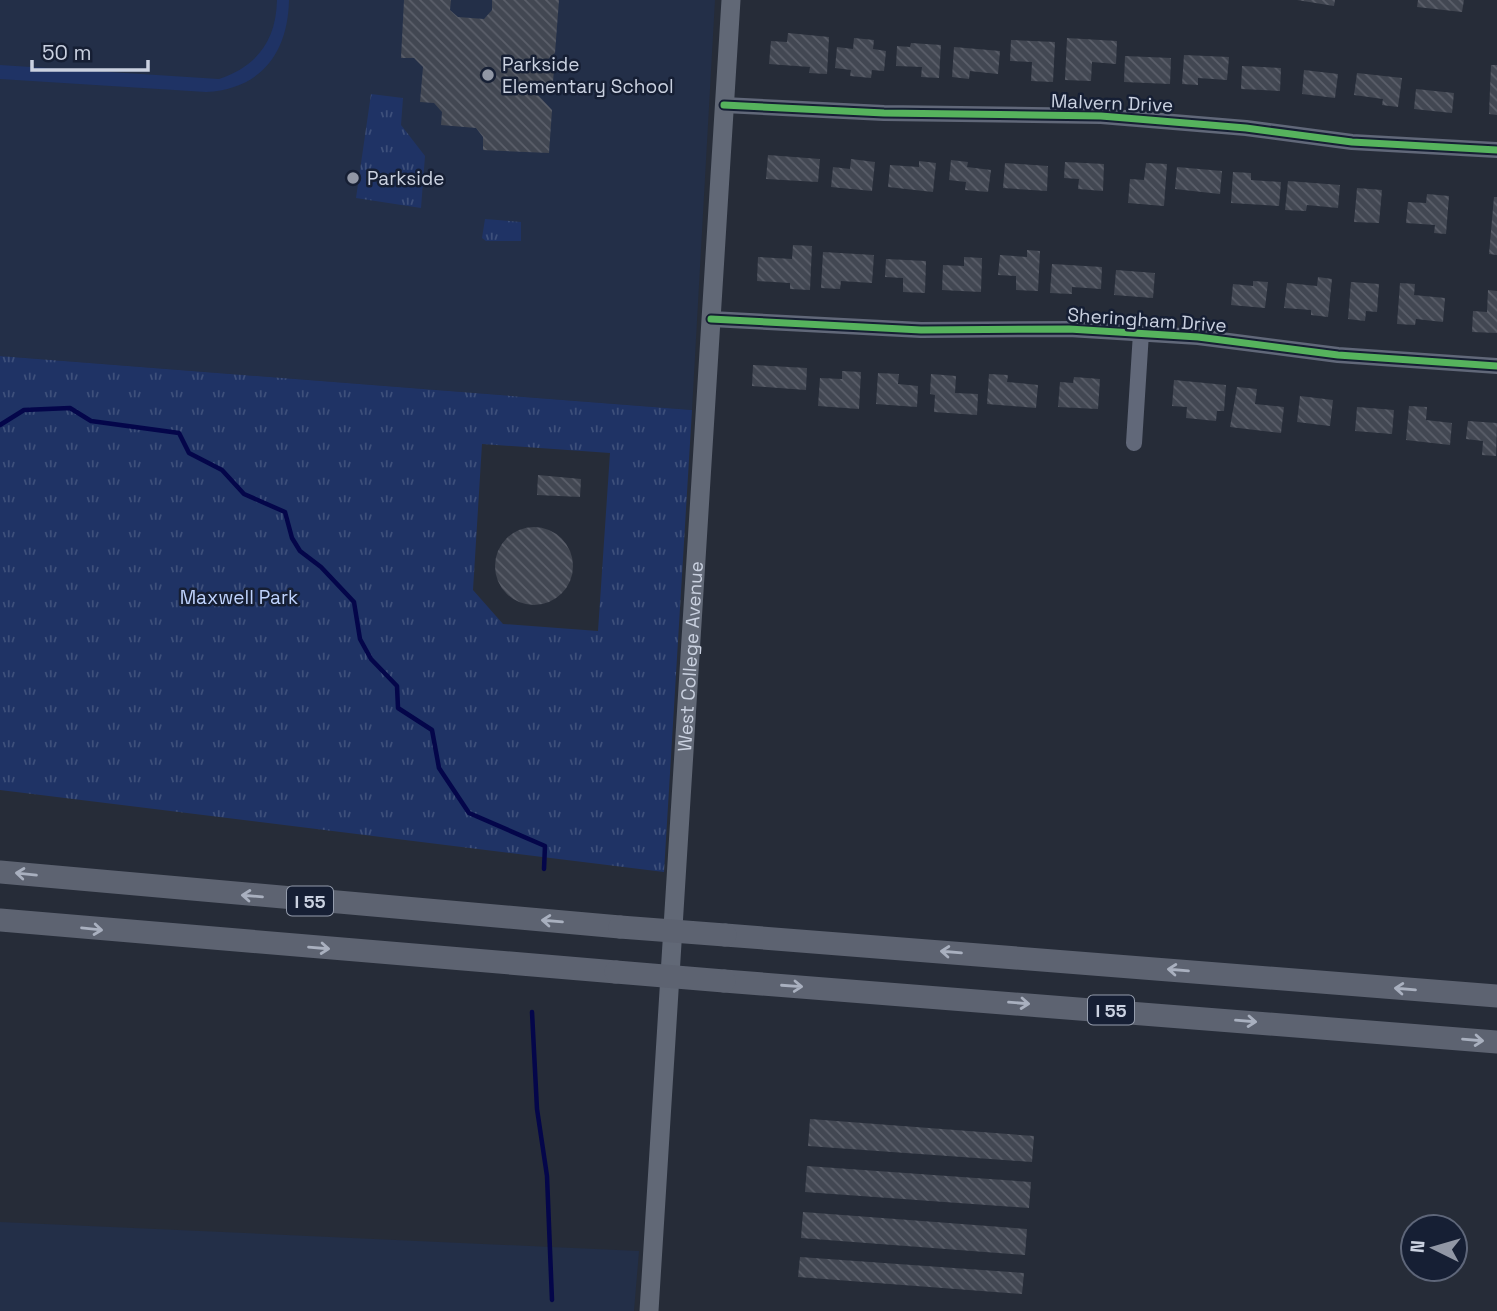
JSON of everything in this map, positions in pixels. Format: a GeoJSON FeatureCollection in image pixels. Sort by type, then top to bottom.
{"type":"FeatureCollection","features":[{"type":"Feature","properties":{"kind":"highway","name":"I 55"},"geometry":{"type":"LineString","coordinates":[[0,872],[620,927],[1497,996]]}},
{"type":"Feature","properties":{"kind":"highway","name":"I 55"},"geometry":{"type":"LineString","coordinates":[[0,920],[1497,1042]]}},
{"type":"Feature","properties":{"kind":"main road","name":"West College Avenue"},"geometry":{"type":"LineString","coordinates":[[649,1311],[731,0]]}},
{"type":"Feature","properties":{"kind":"street","name":"Malvern Drive"},"geometry":{"type":"LineString","coordinates":[[724,105],[884,113],[1101,116],[1246,128],[1352,142],[1497,150]]}},
{"type":"Feature","properties":{"kind":"street","name":"Sheringham Drive"},"geometry":{"type":"LineString","coordinates":[[711,319],[921,330],[1069,329],[1141,333],[1338,355],[1497,366]]}},
{"type":"Feature","properties":{"kind":"street"},"geometry":{"type":"LineString","coordinates":[[1134,443],[1141,333]]}},
{"type":"Feature","properties":{"kind":"shaded area","name":"Parkside"},"geometry":{"type":"Polygon","coordinates":[[[0,0],[715,0],[692,410],[0,356],[0,0]]]}},
{"type":"Feature","properties":{"kind":"shaded area"},"geometry":{"type":"Polygon","coordinates":[[[0,1222],[639,1251],[634,1311],[0,1311],[0,1222]]]}},
{"type":"Feature","properties":{"kind":"green space"},"geometry":{"type":"Polygon","coordinates":[[[277,0],[289,0],[287,19],[277,52],[256,76],[225,89],[206,92],[0,79],[0,65],[219,79],[244,67],[262,50],[273,28],[277,0]]]}},
{"type":"Feature","properties":{"kind":"green space"},"geometry":{"type":"Polygon","coordinates":[[[371,94],[403,98],[401,125],[425,156],[421,208],[356,198],[371,94]]]}},
{"type":"Feature","properties":{"kind":"green space"},"geometry":{"type":"Polygon","coordinates":[[[485,219],[521,222],[521,241],[486,241],[482,238],[485,219]]]}},
{"type":"Feature","properties":{"kind":"green space","name":"Maxwell Park"},"geometry":{"type":"Polygon","coordinates":[[[0,356],[692,410],[664,872],[0,790],[0,356]],[[482,444],[473,590],[503,624],[598,631],[610,453],[482,444]]]}},
{"type":"Feature","properties":{"kind":"building","name":"Parkside Elementary School"},"geometry":{"type":"Polygon","coordinates":[[[404,0],[451,0],[450,10],[458,17],[484,19],[492,10],[492,0],[559,0],[555,53],[538,68],[554,70],[552,93],[536,93],[552,110],[549,153],[483,150],[483,137],[476,128],[441,125],[442,112],[434,103],[420,102],[423,67],[414,58],[401,58],[404,0]]]}},
{"type":"Feature","properties":{"kind":"building"},"geometry":{"type":"Polygon","coordinates":[[[1297,0],[1335,0],[1334,6],[1297,0]]]}},
{"type":"Feature","properties":{"kind":"building"},"geometry":{"type":"Polygon","coordinates":[[[1418,0],[1464,0],[1462,12],[1417,7],[1418,0]]]}},
{"type":"Feature","properties":{"kind":"building"},"geometry":{"type":"Polygon","coordinates":[[[788,33],[829,37],[827,74],[809,73],[810,67],[769,64],[771,41],[787,42],[788,33]]]}},
{"type":"Feature","properties":{"kind":"building"},"geometry":{"type":"Polygon","coordinates":[[[854,38],[874,40],[873,49],[886,51],[884,71],[872,70],[871,78],[850,76],[851,70],[835,68],[837,47],[853,49],[854,38]]]}},
{"type":"Feature","properties":{"kind":"building"},"geometry":{"type":"Polygon","coordinates":[[[1067,38],[1117,41],[1116,64],[1092,62],[1091,81],[1065,80],[1067,38]]]}},
{"type":"Feature","properties":{"kind":"building"},"geometry":{"type":"Polygon","coordinates":[[[1011,40],[1055,42],[1053,82],[1031,81],[1032,62],[1010,61],[1011,40]]]}},
{"type":"Feature","properties":{"kind":"building"},"geometry":{"type":"Polygon","coordinates":[[[911,43],[941,45],[939,78],[921,77],[922,67],[896,66],[897,46],[910,47],[911,43]]]}},
{"type":"Feature","properties":{"kind":"building"},"geometry":{"type":"Polygon","coordinates":[[[954,47],[1000,51],[998,74],[970,71],[969,79],[952,77],[954,47]]]}},
{"type":"Feature","properties":{"kind":"building"},"geometry":{"type":"Polygon","coordinates":[[[1184,55],[1229,57],[1227,80],[1198,78],[1198,85],[1182,84],[1184,55]]]}},
{"type":"Feature","properties":{"kind":"building"},"geometry":{"type":"Polygon","coordinates":[[[1125,56],[1171,58],[1170,84],[1124,82],[1125,56]]]}},
{"type":"Feature","properties":{"kind":"building"},"geometry":{"type":"Polygon","coordinates":[[[1491,65],[1497,65],[1497,115],[1489,114],[1491,65]]]}},
{"type":"Feature","properties":{"kind":"building"},"geometry":{"type":"Polygon","coordinates":[[[1242,66],[1281,68],[1280,91],[1241,89],[1242,66]]]}},
{"type":"Feature","properties":{"kind":"building"},"geometry":{"type":"Polygon","coordinates":[[[1304,70],[1338,74],[1335,98],[1302,94],[1304,70]]]}},
{"type":"Feature","properties":{"kind":"building"},"geometry":{"type":"Polygon","coordinates":[[[1357,73],[1402,78],[1398,107],[1382,105],[1383,99],[1354,95],[1357,73]]]}},
{"type":"Feature","properties":{"kind":"building"},"geometry":{"type":"Polygon","coordinates":[[[1416,89],[1454,93],[1452,113],[1414,109],[1416,89]]]}},
{"type":"Feature","properties":{"kind":"building"},"geometry":{"type":"Polygon","coordinates":[[[768,155],[820,159],[818,182],[766,179],[768,155]]]}},
{"type":"Feature","properties":{"kind":"building"},"geometry":{"type":"Polygon","coordinates":[[[851,159],[875,162],[872,191],[831,187],[833,167],[850,169],[851,159]]]}},
{"type":"Feature","properties":{"kind":"building"},"geometry":{"type":"Polygon","coordinates":[[[951,160],[968,162],[967,167],[991,170],[988,192],[965,190],[966,182],[949,180],[951,160]]]}},
{"type":"Feature","properties":{"kind":"building"},"geometry":{"type":"Polygon","coordinates":[[[919,161],[936,163],[933,192],[888,187],[890,165],[919,167],[919,161]]]}},
{"type":"Feature","properties":{"kind":"building"},"geometry":{"type":"Polygon","coordinates":[[[1065,162],[1104,164],[1103,191],[1078,189],[1079,179],[1064,178],[1065,162]]]}},
{"type":"Feature","properties":{"kind":"building"},"geometry":{"type":"Polygon","coordinates":[[[1005,163],[1048,166],[1047,191],[1003,188],[1005,163]]]}},
{"type":"Feature","properties":{"kind":"building"},"geometry":{"type":"Polygon","coordinates":[[[1146,163],[1167,164],[1164,206],[1128,203],[1130,179],[1144,180],[1146,163]]]}},
{"type":"Feature","properties":{"kind":"building"},"geometry":{"type":"Polygon","coordinates":[[[1177,167],[1222,171],[1220,194],[1175,189],[1177,167]]]}},
{"type":"Feature","properties":{"kind":"building"},"geometry":{"type":"Polygon","coordinates":[[[1233,172],[1251,173],[1251,180],[1281,182],[1279,206],[1231,203],[1233,172]]]}},
{"type":"Feature","properties":{"kind":"building"},"geometry":{"type":"Polygon","coordinates":[[[1288,181],[1340,185],[1338,208],[1307,205],[1306,211],[1285,210],[1288,181]]]}},
{"type":"Feature","properties":{"kind":"building"},"geometry":{"type":"Polygon","coordinates":[[[1357,188],[1382,190],[1379,223],[1354,222],[1357,188]]]}},
{"type":"Feature","properties":{"kind":"building"},"geometry":{"type":"Polygon","coordinates":[[[1427,194],[1449,196],[1446,234],[1434,233],[1435,225],[1406,223],[1408,202],[1426,203],[1427,194]]]}},
{"type":"Feature","properties":{"kind":"building"},"geometry":{"type":"Polygon","coordinates":[[[1494,197],[1497,197],[1497,255],[1489,254],[1494,197]]]}},
{"type":"Feature","properties":{"kind":"building"},"geometry":{"type":"Polygon","coordinates":[[[793,245],[812,246],[810,290],[790,289],[790,283],[757,281],[758,257],[792,259],[793,245]]]}},
{"type":"Feature","properties":{"kind":"building"},"geometry":{"type":"Polygon","coordinates":[[[1027,250],[1040,251],[1038,291],[1016,290],[1016,276],[998,275],[1000,255],[1027,257],[1027,250]]]}},
{"type":"Feature","properties":{"kind":"building"},"geometry":{"type":"Polygon","coordinates":[[[823,252],[874,255],[872,283],[841,281],[840,289],[821,288],[823,252]]]}},
{"type":"Feature","properties":{"kind":"building"},"geometry":{"type":"Polygon","coordinates":[[[964,257],[982,258],[981,292],[942,290],[943,265],[964,266],[964,257]]]}},
{"type":"Feature","properties":{"kind":"building"},"geometry":{"type":"Polygon","coordinates":[[[886,259],[926,261],[925,293],[903,292],[903,278],[885,277],[886,259]]]}},
{"type":"Feature","properties":{"kind":"building"},"geometry":{"type":"Polygon","coordinates":[[[1052,264],[1102,267],[1101,289],[1072,287],[1072,294],[1050,293],[1052,264]]]}},
{"type":"Feature","properties":{"kind":"building"},"geometry":{"type":"Polygon","coordinates":[[[1116,270],[1155,273],[1153,298],[1114,295],[1116,270]]]}},
{"type":"Feature","properties":{"kind":"building"},"geometry":{"type":"Polygon","coordinates":[[[1318,277],[1332,279],[1328,317],[1311,315],[1311,310],[1284,308],[1287,283],[1317,286],[1318,277]]]}},
{"type":"Feature","properties":{"kind":"building"},"geometry":{"type":"Polygon","coordinates":[[[1253,281],[1268,282],[1265,308],[1231,305],[1233,284],[1253,286],[1253,281]]]}},
{"type":"Feature","properties":{"kind":"building"},"geometry":{"type":"Polygon","coordinates":[[[1351,282],[1379,284],[1377,312],[1366,311],[1365,321],[1348,319],[1351,282]]]}},
{"type":"Feature","properties":{"kind":"building"},"geometry":{"type":"Polygon","coordinates":[[[1400,283],[1415,284],[1414,295],[1445,298],[1443,322],[1416,319],[1415,325],[1397,324],[1400,283]]]}},
{"type":"Feature","properties":{"kind":"building"},"geometry":{"type":"Polygon","coordinates":[[[1488,290],[1497,291],[1497,333],[1472,332],[1473,311],[1487,312],[1488,290]]]}},
{"type":"Feature","properties":{"kind":"building"},"geometry":{"type":"Polygon","coordinates":[[[753,365],[807,368],[806,390],[752,386],[753,365]]]}},
{"type":"Feature","properties":{"kind":"building"},"geometry":{"type":"Polygon","coordinates":[[[842,371],[861,372],[859,409],[818,406],[820,378],[842,379],[842,371]]]}},
{"type":"Feature","properties":{"kind":"building"},"geometry":{"type":"Polygon","coordinates":[[[878,373],[899,374],[898,384],[918,386],[917,407],[876,404],[878,373]]]}},
{"type":"Feature","properties":{"kind":"building"},"geometry":{"type":"Polygon","coordinates":[[[931,374],[956,376],[955,393],[978,394],[977,415],[934,412],[935,395],[930,394],[931,374]]]}},
{"type":"Feature","properties":{"kind":"building"},"geometry":{"type":"Polygon","coordinates":[[[989,374],[1008,375],[1007,382],[1038,385],[1036,408],[987,404],[989,374]]]}},
{"type":"Feature","properties":{"kind":"building"},"geometry":{"type":"Polygon","coordinates":[[[1074,377],[1100,379],[1098,409],[1058,407],[1060,382],[1073,383],[1074,377]]]}},
{"type":"Feature","properties":{"kind":"building"},"geometry":{"type":"Polygon","coordinates":[[[1174,380],[1226,385],[1224,411],[1217,411],[1216,421],[1186,418],[1187,407],[1172,406],[1174,380]]]}},
{"type":"Feature","properties":{"kind":"building"},"geometry":{"type":"Polygon","coordinates":[[[1237,387],[1257,389],[1255,404],[1284,407],[1281,433],[1230,427],[1237,387]]]}},
{"type":"Feature","properties":{"kind":"building"},"geometry":{"type":"Polygon","coordinates":[[[1300,396],[1333,400],[1330,426],[1297,422],[1300,396]]]}},
{"type":"Feature","properties":{"kind":"building"},"geometry":{"type":"Polygon","coordinates":[[[1409,406],[1427,407],[1426,420],[1452,423],[1450,445],[1406,440],[1409,406]]]}},
{"type":"Feature","properties":{"kind":"building"},"geometry":{"type":"Polygon","coordinates":[[[1357,407],[1394,410],[1392,434],[1355,431],[1357,407]]]}},
{"type":"Feature","properties":{"kind":"building"},"geometry":{"type":"Polygon","coordinates":[[[1468,421],[1497,423],[1496,456],[1482,455],[1483,441],[1466,439],[1468,421]]]}},
{"type":"Feature","properties":{"kind":"building"},"geometry":{"type":"Polygon","coordinates":[[[538,475],[581,479],[580,497],[537,495],[538,475]]]}},
{"type":"Feature","properties":{"kind":"building"},"geometry":{"type":"Polygon","coordinates":[[[534,527],[549,530],[562,538],[570,551],[573,566],[570,581],[562,594],[549,602],[534,605],[519,602],[506,594],[498,581],[495,566],[498,551],[506,538],[519,530],[534,527]]]}},
{"type":"Feature","properties":{"kind":"building"},"geometry":{"type":"Polygon","coordinates":[[[810,1119],[1034,1136],[1032,1162],[808,1146],[810,1119]]]}},
{"type":"Feature","properties":{"kind":"building"},"geometry":{"type":"Polygon","coordinates":[[[807,1166],[1031,1182],[1029,1208],[805,1192],[807,1166]]]}},
{"type":"Feature","properties":{"kind":"building"},"geometry":{"type":"Polygon","coordinates":[[[803,1212],[1027,1229],[1025,1255],[801,1238],[803,1212]]]}},
{"type":"Feature","properties":{"kind":"building"},"geometry":{"type":"Polygon","coordinates":[[[800,1257],[1024,1273],[1022,1294],[798,1277],[800,1257]]]}},
{"type":"Feature","properties":{"kind":"waterway"},"geometry":{"type":"LineString","coordinates":[[0,425],[24,410],[70,408],[91,421],[179,433],[189,453],[222,470],[244,494],[285,512],[292,538],[300,551],[321,567],[354,602],[360,639],[371,659],[397,686],[398,708],[432,730],[439,768],[469,813],[545,846],[544,869]]}},
{"type":"Feature","properties":{"kind":"waterway"},"geometry":{"type":"LineString","coordinates":[[532,1012],[537,1109],[547,1176],[552,1300]]}},
{"type":"Feature","properties":{"kind":"cycle path"},"geometry":{"type":"LineString","coordinates":[[724,105],[884,113],[1101,116],[1246,128],[1352,142],[1497,150]]}},
{"type":"Feature","properties":{"kind":"cycle path"},"geometry":{"type":"LineString","coordinates":[[711,319],[921,330],[1069,329],[1198,337],[1338,355],[1497,366]]}},
{"type":"Feature","properties":{"kind":"place","name":"Parkside Elementary School"},"geometry":{"type":"Point","coordinates":[488,75]}},
{"type":"Feature","properties":{"kind":"place","name":"Parkside"},"geometry":{"type":"Point","coordinates":[353,178]}}]}
